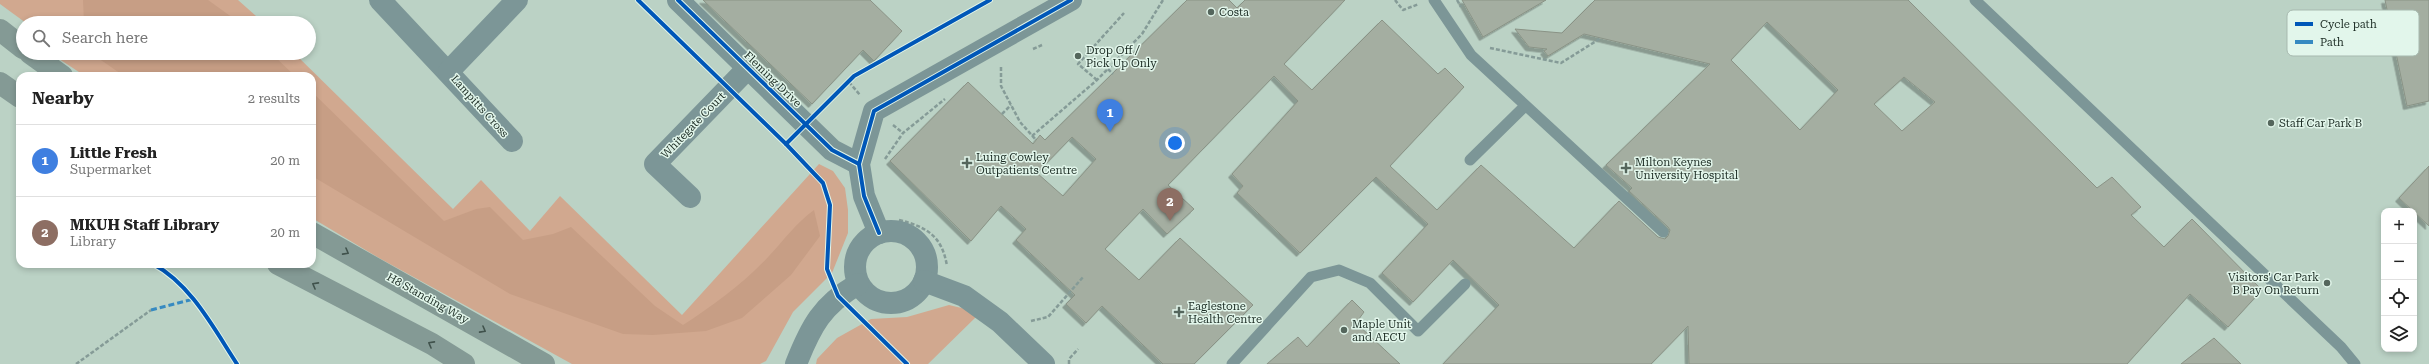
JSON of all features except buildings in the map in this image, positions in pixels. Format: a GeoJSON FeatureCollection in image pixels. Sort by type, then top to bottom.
{"type":"FeatureCollection","features":[{"type":"Feature","properties":{"kind":"highway"},"geometry":{"type":"LineString","coordinates":[[40,60],[57,72]]}},
{"type":"Feature","properties":{"kind":"highway"},"geometry":{"type":"LineString","coordinates":[[0,83],[16,94]]}},
{"type":"Feature","properties":{"kind":"highway","name":"H8 Standing Way"},"geometry":{"type":"LineString","coordinates":[[316,235],[544,364]]}},
{"type":"Feature","properties":{"kind":"highway"},"geometry":{"type":"LineString","coordinates":[[286,268],[432,344],[464,364]]}},
{"type":"Feature","properties":{"kind":"street","name":"Lampitts Cross"},"geometry":{"type":"LineString","coordinates":[[380,0],[449,71],[512,141]]}},
{"type":"Feature","properties":{"kind":"street","name":"Lampitts Cross"},"geometry":{"type":"LineString","coordinates":[[449,71],[517,0]]}},
{"type":"Feature","properties":{"kind":"street","name":"Fleming Drive"},"geometry":{"type":"LineString","coordinates":[[678,0],[832,150],[860,164]]}},
{"type":"Feature","properties":{"kind":"street"},"geometry":{"type":"LineString","coordinates":[[886,226],[868,239],[860,248],[855,260],[855,272],[858,284],[866,293],[875,300],[886,304],[898,303],[909,299],[918,292],[924,282],[927,261],[918,243],[900,232],[886,226],[864,196],[860,164],[874,111],[1071,0]]}},
{"type":"Feature","properties":{"kind":"street","name":"Whitegate Court"},"geometry":{"type":"LineString","coordinates":[[690,197],[655,164],[748,68]]}},
{"type":"Feature","properties":{"kind":"street"},"geometry":{"type":"LineString","coordinates":[[924,282],[964,296],[1000,322],[1044,364]]}},
{"type":"Feature","properties":{"kind":"street"},"geometry":{"type":"LineString","coordinates":[[784,364],[799,356],[816,319],[838,296],[858,284]]}},
{"type":"Feature","properties":{"kind":"lane"},"geometry":{"type":"LineString","coordinates":[[1434,0],[1471,55],[1663,232]]}},
{"type":"Feature","properties":{"kind":"lane"},"geometry":{"type":"LineString","coordinates":[[1974,0],[2341,347],[2355,364]]}},
{"type":"Feature","properties":{"kind":"lane"},"geometry":{"type":"LineString","coordinates":[[1470,160],[1525,106]]}},
{"type":"Feature","properties":{"kind":"lane"},"geometry":{"type":"LineString","coordinates":[[1232,364],[1311,277],[1339,270],[1370,283],[1418,331],[1465,284]]}},
{"type":"Feature","properties":{"kind":"path"},"geometry":{"type":"LineString","coordinates":[[1032,136],[1097,80],[1142,34],[1163,0]]}},
{"type":"Feature","properties":{"kind":"path"},"geometry":{"type":"LineString","coordinates":[[1395,0],[1403,10],[1422,2]]}},
{"type":"Feature","properties":{"kind":"path"},"geometry":{"type":"LineString","coordinates":[[1457,0],[1465,14]]}},
{"type":"Feature","properties":{"kind":"path"},"geometry":{"type":"LineString","coordinates":[[1097,80],[1078,64],[1124,13]]}},
{"type":"Feature","properties":{"kind":"path"},"geometry":{"type":"LineString","coordinates":[[1484,48],[1561,63],[1601,38]]}},
{"type":"Feature","properties":{"kind":"path"},"geometry":{"type":"LineString","coordinates":[[1028,52],[1042,45]]}},
{"type":"Feature","properties":{"kind":"path"},"geometry":{"type":"LineString","coordinates":[[994,69],[1007,63]]}},
{"type":"Feature","properties":{"kind":"path"},"geometry":{"type":"LineString","coordinates":[[1001,67],[1001,86],[1020,122],[1036,140]]}},
{"type":"Feature","properties":{"kind":"path"},"geometry":{"type":"LineString","coordinates":[[1108,69],[1113,74]]}},
{"type":"Feature","properties":{"kind":"path"},"geometry":{"type":"LineString","coordinates":[[844,87],[854,76]]}},
{"type":"Feature","properties":{"kind":"path"},"geometry":{"type":"LineString","coordinates":[[883,161],[903,133],[947,96]]}},
{"type":"Feature","properties":{"kind":"path"},"geometry":{"type":"LineString","coordinates":[[1002,114],[1011,105]]}},
{"type":"Feature","properties":{"kind":"path"},"geometry":{"type":"LineString","coordinates":[[886,226],[916,224],[938,238],[946,257],[949,272]]}},
{"type":"Feature","properties":{"kind":"path"},"geometry":{"type":"LineString","coordinates":[[1027,318],[1031,322],[1048,317],[1084,276]]}},
{"type":"Feature","properties":{"kind":"path"},"geometry":{"type":"LineString","coordinates":[[76,364],[151,310]]}},
{"type":"Feature","properties":{"kind":"path"},"geometry":{"type":"LineString","coordinates":[[1068,364],[1069,359],[1078,349]]}},
{"type":"Feature","properties":{"kind":"shaded area"},"geometry":{"type":"Polygon","coordinates":[[[0,0],[238,0],[256,16],[16,16],[0,4],[0,0]]]}},
{"type":"Feature","properties":{"kind":"shaded area"},"geometry":{"type":"Polygon","coordinates":[[[83,0],[208,0],[230,16],[84,16],[83,0]]]}},
{"type":"Feature","properties":{"kind":"shaded area"},"geometry":{"type":"Polygon","coordinates":[[[61,60],[301,60],[313,72],[79,72],[61,60]]]}},
{"type":"Feature","properties":{"kind":"shaded area"},"geometry":{"type":"Polygon","coordinates":[[[101,60],[278,60],[291,72],[118,72],[101,60]]]}},
{"type":"Feature","properties":{"kind":"shaded area"},"geometry":{"type":"Polygon","coordinates":[[[316,75],[453,209],[481,180],[530,231],[560,196],[682,315],[819,164],[833,171],[845,188],[848,210],[848,233],[832,273],[793,312],[766,361],[760,364],[572,364],[379,258],[316,220],[316,75]]]}},
{"type":"Feature","properties":{"kind":"shaded area"},"geometry":{"type":"Polygon","coordinates":[[[316,96],[444,221],[476,209],[490,207],[523,240],[553,234],[571,227],[655,306],[683,325],[706,310],[739,284],[769,256],[796,226],[814,210],[820,236],[791,275],[742,318],[706,331],[653,335],[623,334],[510,294],[316,178],[316,96]]]}},
{"type":"Feature","properties":{"kind":"shaded area"},"geometry":{"type":"Polygon","coordinates":[[[949,305],[974,311],[977,316],[928,364],[816,364],[817,359],[837,338],[871,319],[907,317],[949,305]]]}},
{"type":"Feature","properties":{"kind":"marked path"},"geometry":{"type":"LineString","coordinates":[[151,310],[194,299]]}},
{"type":"Feature","properties":{"kind":"cycle path"},"geometry":{"type":"LineString","coordinates":[[638,0],[786,144],[823,183],[830,205],[827,269],[838,296],[907,364]]}},
{"type":"Feature","properties":{"kind":"cycle path"},"geometry":{"type":"LineString","coordinates":[[678,0],[832,150],[859,164]]}},
{"type":"Feature","properties":{"kind":"cycle path"},"geometry":{"type":"LineString","coordinates":[[786,144],[854,76],[990,0]]}},
{"type":"Feature","properties":{"kind":"cycle path"},"geometry":{"type":"LineString","coordinates":[[879,233],[864,196],[859,164],[874,111],[1071,0]]}},
{"type":"Feature","properties":{"kind":"cycle path"},"geometry":{"type":"LineString","coordinates":[[159,268],[179,283],[201,308],[237,364]]}},
{"type":"Feature","properties":{"kind":"place","name":"Costa"},"geometry":{"type":"Point","coordinates":[1211,12]}},
{"type":"Feature","properties":{"kind":"place","name":"Drop Off / Pick Up Only"},"geometry":{"type":"Point","coordinates":[1078,56]}},
{"type":"Feature","properties":{"kind":"place","name":"Staff Car Park B"},"geometry":{"type":"Point","coordinates":[2271,123]}},
{"type":"Feature","properties":{"kind":"place","name":"Little Fresh"},"geometry":{"type":"Point","coordinates":[1110,132]}},
{"type":"Feature","properties":{"kind":"place","name":"Luing Cowley Outpatients Centre"},"geometry":{"type":"Point","coordinates":[967,163]}},
{"type":"Feature","properties":{"kind":"place","name":"Milton Keynes University Hospital"},"geometry":{"type":"Point","coordinates":[1626,168]}},
{"type":"Feature","properties":{"kind":"place","name":"MKUH Staff Library"},"geometry":{"type":"Point","coordinates":[1170,221]}},
{"type":"Feature","properties":{"kind":"place","name":"Visitors' Car Park B Pay On Return"},"geometry":{"type":"Point","coordinates":[2327,283]}},
{"type":"Feature","properties":{"kind":"place","name":"Eaglestone Health Centre"},"geometry":{"type":"Point","coordinates":[1179,312]}},
{"type":"Feature","properties":{"kind":"place","name":"Maple Unit and AECU"},"geometry":{"type":"Point","coordinates":[1344,330]}}]}
